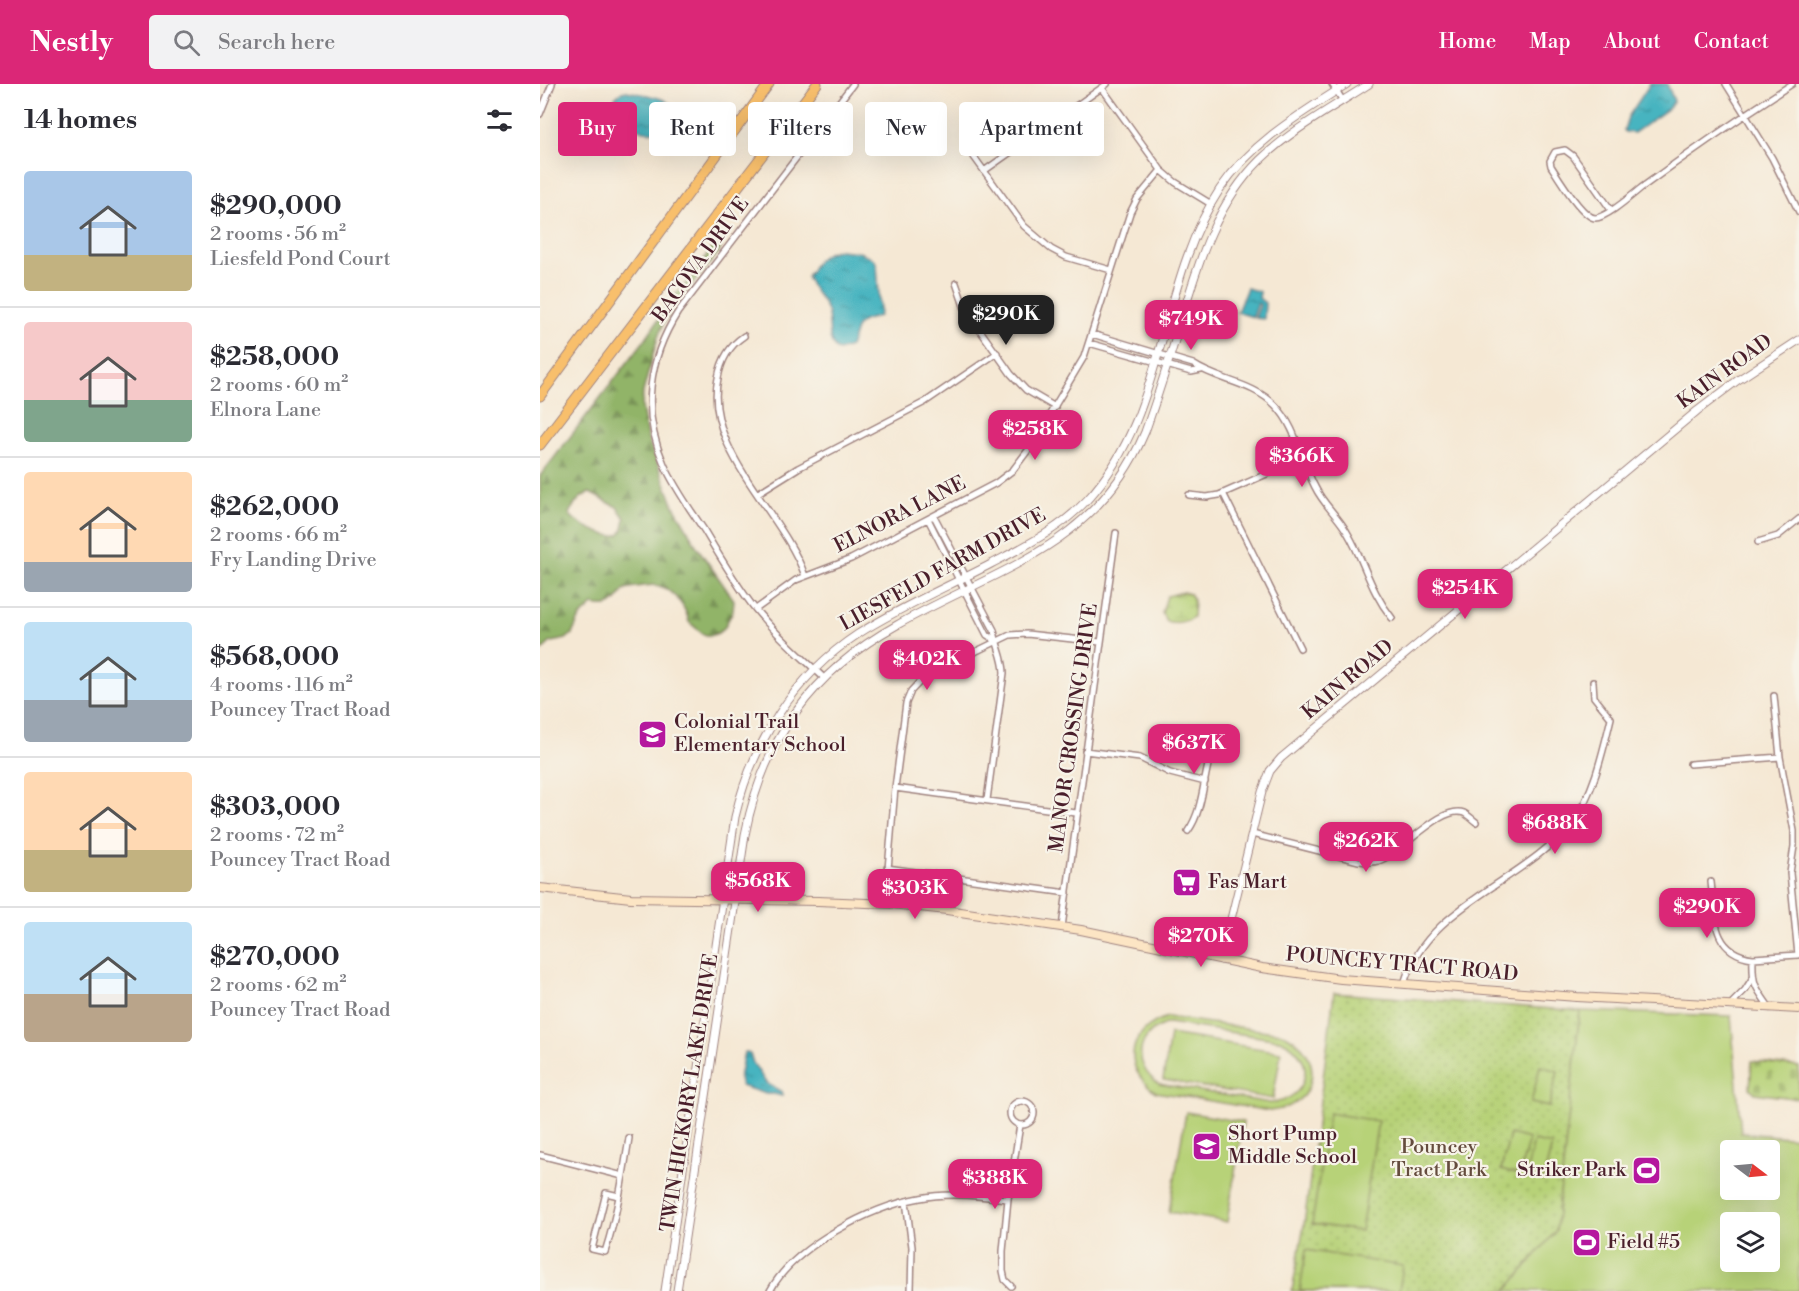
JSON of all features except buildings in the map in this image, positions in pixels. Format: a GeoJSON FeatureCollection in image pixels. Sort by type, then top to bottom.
{"type":"FeatureCollection","features":[{"type":"Feature","properties":{"kind":"highway"},"geometry":{"type":"LineString","coordinates":[[540,396],[769,84]]}},
{"type":"Feature","properties":{"kind":"highway"},"geometry":{"type":"LineString","coordinates":[[540,445],[817,84]]}},
{"type":"Feature","properties":{"kind":"main road","name":"POUNCEY TRACT ROAD"},"geometry":{"type":"LineString","coordinates":[[541,890],[631,898],[885,904],[947,910],[1062,927],[1155,944],[1221,960],[1312,975],[1404,984],[1799,1009]]}},
{"type":"Feature","properties":{"kind":"street"},"geometry":{"type":"LineString","coordinates":[[540,114],[552,84]]}},
{"type":"Feature","properties":{"kind":"street","name":"BACOVA DRIVE"},"geometry":{"type":"LineString","coordinates":[[824,678],[773,630],[756,609],[717,552],[664,465],[657,448],[650,417],[650,390],[652,370],[661,341],[678,312],[853,84]]}},
{"type":"Feature","properties":{"kind":"street","name":"LIESFELD FARM DRIVE"},"geometry":{"type":"LineString","coordinates":[[723,900],[735,818],[749,770],[759,747],[792,695],[842,645],[867,629],[1043,536],[1078,509],[1094,492],[1110,472],[1129,439],[1188,254],[1211,204],[1236,169],[1264,140],[1334,87],[1347,84]]}},
{"type":"Feature","properties":{"kind":"street","name":"LIESFELD FARM DRIVE"},"geometry":{"type":"LineString","coordinates":[[735,900],[747,824],[761,774],[790,720],[824,678],[854,653],[896,625],[1051,545],[1087,517],[1108,495],[1140,445],[1156,402],[1201,253],[1225,204],[1246,175],[1272,150],[1369,84]]}},
{"type":"Feature","properties":{"kind":"street"},"geometry":{"type":"LineString","coordinates":[[1726,84],[1772,158],[1799,212]]}},
{"type":"Feature","properties":{"kind":"street"},"geometry":{"type":"LineString","coordinates":[[1611,210],[1573,156],[1564,150],[1555,152],[1550,161],[1551,166],[1584,213],[1597,218],[1611,210],[1711,137],[1792,84]]}},
{"type":"Feature","properties":{"kind":"street"},"geometry":{"type":"LineString","coordinates":[[984,171],[1104,86],[1161,170],[1175,182],[1211,204]]}},
{"type":"Feature","properties":{"kind":"street"},"geometry":{"type":"LineString","coordinates":[[1334,87],[1343,101]]}},
{"type":"Feature","properties":{"kind":"street"},"geometry":{"type":"LineString","coordinates":[[973,156],[1013,213],[1036,238],[1066,257],[1111,270]]}},
{"type":"Feature","properties":{"kind":"street","name":"ELNORA LANE"},"geometry":{"type":"LineString","coordinates":[[756,609],[788,585],[805,576],[851,559],[996,483],[1013,470],[1029,449],[1078,369],[1089,343],[1130,213],[1137,199],[1161,170]]}},
{"type":"Feature","properties":{"kind":"street"},"geometry":{"type":"LineString","coordinates":[[956,283],[965,309],[1011,374],[1026,390],[1055,407]]}},
{"type":"Feature","properties":{"kind":"street"},"geometry":{"type":"LineString","coordinates":[[1092,334],[1193,364],[1201,370],[1252,389],[1275,405],[1291,428],[1315,488],[1347,532],[1373,591],[1392,618]]}},
{"type":"Feature","properties":{"kind":"street"},"geometry":{"type":"LineString","coordinates":[[744,336],[729,350],[721,366],[716,389],[716,412],[724,437],[796,556],[805,576]]}},
{"type":"Feature","properties":{"kind":"street","name":"KAIN ROAD"},"geometry":{"type":"LineString","coordinates":[[1221,960],[1267,778],[1281,758],[1700,409],[1799,340]]}},
{"type":"Feature","properties":{"kind":"street"},"geometry":{"type":"LineString","coordinates":[[1089,343],[1191,372],[1201,370]]}},
{"type":"Feature","properties":{"kind":"street"},"geometry":{"type":"LineString","coordinates":[[758,493],[798,468],[925,402],[997,353]]}},
{"type":"Feature","properties":{"kind":"street"},"geometry":{"type":"LineString","coordinates":[[1189,495],[1207,497],[1223,493],[1303,458]]}},
{"type":"Feature","properties":{"kind":"street"},"geometry":{"type":"LineString","coordinates":[[1223,493],[1300,648]]}},
{"type":"Feature","properties":{"kind":"street"},"geometry":{"type":"LineString","coordinates":[[931,517],[968,589],[987,635],[996,641],[1004,663],[987,800]]}},
{"type":"Feature","properties":{"kind":"street"},"geometry":{"type":"LineString","coordinates":[[1758,542],[1778,536],[1799,519]]}},
{"type":"Feature","properties":{"kind":"street","name":"MANOR CROSSING DRIVE"},"geometry":{"type":"LineString","coordinates":[[1062,927],[1116,533]]}},
{"type":"Feature","properties":{"kind":"street"},"geometry":{"type":"LineString","coordinates":[[885,904],[895,788],[906,703],[911,691],[926,676],[996,641],[1018,633],[1100,642]]}},
{"type":"Feature","properties":{"kind":"street"},"geometry":{"type":"LineString","coordinates":[[1404,984],[1414,958],[1444,924],[1557,838],[1578,814],[1598,766],[1611,718],[1594,697],[1593,682]]}},
{"type":"Feature","properties":{"kind":"street"},"geometry":{"type":"LineString","coordinates":[[1774,696],[1780,757],[1794,831],[1790,873],[1799,963]]}},
{"type":"Feature","properties":{"kind":"street"},"geometry":{"type":"LineString","coordinates":[[1188,831],[1195,819],[1214,745],[1221,733]]}},
{"type":"Feature","properties":{"kind":"street"},"geometry":{"type":"LineString","coordinates":[[1085,750],[1140,758],[1170,774],[1204,782]]}},
{"type":"Feature","properties":{"kind":"street"},"geometry":{"type":"LineString","coordinates":[[1690,764],[1780,757]]}},
{"type":"Feature","properties":{"kind":"street"},"geometry":{"type":"LineString","coordinates":[[895,788],[1076,813]]}},
{"type":"Feature","properties":{"kind":"street"},"geometry":{"type":"LineString","coordinates":[[1252,834],[1359,861],[1375,862],[1390,855],[1440,818],[1463,813],[1476,822]]}},
{"type":"Feature","properties":{"kind":"street"},"geometry":{"type":"LineString","coordinates":[[887,868],[1066,893]]}},
{"type":"Feature","properties":{"kind":"street"},"geometry":{"type":"LineString","coordinates":[[1711,882],[1718,934],[1727,948],[1739,956],[1753,958],[1798,955]]}},
{"type":"Feature","properties":{"kind":"street","name":"TWIN HICKORY LAKE DRIVE"},"geometry":{"type":"LineString","coordinates":[[665,1291],[723,900]]}},
{"type":"Feature","properties":{"kind":"street","name":"TWIN HICKORY LAKE DRIVE"},"geometry":{"type":"LineString","coordinates":[[677,1291],[735,900]]}},
{"type":"Feature","properties":{"kind":"street"},"geometry":{"type":"LineString","coordinates":[[1729,1006],[1745,990],[1752,979],[1753,958]]}},
{"type":"Feature","properties":{"kind":"street"},"geometry":{"type":"LineString","coordinates":[[1752,979],[1770,1008]]}},
{"type":"Feature","properties":{"kind":"street"},"geometry":{"type":"LineString","coordinates":[[1024,1102],[1033,1108],[1034,1116],[1027,1124],[1020,1125],[1013,1120],[1011,1113],[1014,1106],[1024,1102]]}},
{"type":"Feature","properties":{"kind":"street"},"geometry":{"type":"LineString","coordinates":[[1011,1286],[1005,1280],[1003,1271],[1008,1199],[1020,1125]]}},
{"type":"Feature","properties":{"kind":"street"},"geometry":{"type":"LineString","coordinates":[[619,1196],[606,1193],[592,1249],[605,1252],[619,1196],[629,1138]]}},
{"type":"Feature","properties":{"kind":"street"},"geometry":{"type":"LineString","coordinates":[[540,1155],[623,1176]]}},
{"type":"Feature","properties":{"kind":"street"},"geometry":{"type":"LineString","coordinates":[[770,1291],[787,1267],[816,1243],[872,1213],[919,1198],[963,1195],[1008,1199]]}},
{"type":"Feature","properties":{"kind":"street"},"geometry":{"type":"LineString","coordinates":[[906,1201],[912,1247],[911,1291]]}},
{"type":"Feature","properties":{"kind":"green space"},"geometry":{"type":"Polygon","coordinates":[[[716,244],[721,247],[663,324],[643,392],[642,407],[647,436],[673,504],[697,547],[734,600],[733,611],[724,628],[710,636],[703,634],[689,622],[683,606],[667,589],[655,585],[625,589],[609,606],[593,605],[580,617],[572,634],[566,639],[551,642],[540,652],[540,476],[644,341],[675,295],[694,275],[716,244]],[[590,493],[580,498],[569,513],[591,529],[612,536],[619,534],[624,525],[625,518],[617,507],[590,493]]]}},
{"type":"Feature","properties":{"kind":"green space"},"geometry":{"type":"Polygon","coordinates":[[[1183,592],[1190,594],[1194,600],[1193,617],[1180,622],[1166,621],[1162,613],[1167,596],[1183,592]]]}},
{"type":"Feature","properties":{"kind":"green space","name":"Pouncey Tract Park"},"geometry":{"type":"Polygon","coordinates":[[[1334,993],[1580,1011],[1556,1231],[1506,1291],[1292,1291],[1304,1225],[1334,993]]]}},
{"type":"Feature","properties":{"kind":"green space","name":"Striker Park"},"geometry":{"type":"Polygon","coordinates":[[[1580,1011],[1731,1016],[1741,1133],[1799,1138],[1799,1291],[1506,1291],[1556,1231],[1580,1011]]]}},
{"type":"Feature","properties":{"kind":"green space"},"geometry":{"type":"Polygon","coordinates":[[[1168,1017],[1281,1033],[1296,1042],[1306,1053],[1311,1065],[1312,1078],[1307,1090],[1299,1100],[1286,1107],[1270,1111],[1156,1092],[1137,1072],[1134,1061],[1137,1040],[1154,1023],[1168,1017]],[[1169,1023],[1158,1027],[1144,1041],[1141,1059],[1144,1068],[1159,1084],[1270,1103],[1284,1100],[1294,1094],[1301,1086],[1305,1076],[1300,1056],[1292,1047],[1280,1040],[1169,1023]]]}},
{"type":"Feature","properties":{"kind":"green space"},"geometry":{"type":"Polygon","coordinates":[[[1170,1034],[1281,1052],[1273,1099],[1163,1080],[1170,1034]]]}},
{"type":"Feature","properties":{"kind":"green space"},"geometry":{"type":"Polygon","coordinates":[[[1752,1061],[1799,1067],[1799,1099],[1755,1093],[1750,1088],[1752,1061]]]}},
{"type":"Feature","properties":{"kind":"green space"},"geometry":{"type":"Polygon","coordinates":[[[1540,1066],[1558,1071],[1549,1107],[1531,1103],[1540,1066]]]}},
{"type":"Feature","properties":{"kind":"green space"},"geometry":{"type":"Polygon","coordinates":[[[1186,1112],[1243,1122],[1227,1222],[1169,1212],[1186,1112]]]}},
{"type":"Feature","properties":{"kind":"green space"},"geometry":{"type":"Polygon","coordinates":[[[1329,1113],[1378,1121],[1361,1231],[1312,1224],[1329,1113]]]}},
{"type":"Feature","properties":{"kind":"green space"},"geometry":{"type":"Polygon","coordinates":[[[1510,1134],[1529,1139],[1519,1175],[1501,1170],[1510,1134]]]}},
{"type":"Feature","properties":{"kind":"green space"},"geometry":{"type":"Polygon","coordinates":[[[1534,1141],[1552,1145],[1543,1181],[1525,1177],[1534,1141]]]}},
{"type":"Feature","properties":{"kind":"green space"},"geometry":{"type":"Polygon","coordinates":[[[1306,1250],[1403,1266],[1399,1291],[1300,1291],[1306,1250]]]}},
{"type":"Feature","properties":{"kind":"water"},"geometry":{"type":"Polygon","coordinates":[[[1650,84],[1667,84],[1674,101],[1669,108],[1634,133],[1625,132],[1628,117],[1650,84]]]}},
{"type":"Feature","properties":{"kind":"water"},"geometry":{"type":"Polygon","coordinates":[[[622,92],[660,98],[666,102],[649,102],[649,132],[637,128],[637,102],[615,102],[615,98],[622,92]]]}},
{"type":"Feature","properties":{"kind":"water"},"geometry":{"type":"Polygon","coordinates":[[[839,250],[859,252],[874,259],[877,265],[880,311],[879,316],[863,321],[857,326],[850,347],[839,351],[830,339],[825,306],[807,277],[819,259],[839,250]]]}},
{"type":"Feature","properties":{"kind":"water"},"geometry":{"type":"Polygon","coordinates":[[[1247,288],[1260,292],[1259,298],[1265,303],[1264,319],[1255,318],[1260,305],[1258,303],[1253,317],[1237,312],[1247,288]]]}},
{"type":"Feature","properties":{"kind":"water"},"geometry":{"type":"Polygon","coordinates":[[[744,1052],[750,1054],[766,1083],[782,1092],[782,1096],[766,1094],[741,1086],[739,1079],[744,1052]]]}},
{"type":"Feature","properties":{"kind":"place","name":"Colonial Trail Elementary School"},"geometry":{"type":"Point","coordinates":[653,734]}},
{"type":"Feature","properties":{"kind":"place","name":"Fas Mart"},"geometry":{"type":"Point","coordinates":[1187,882]}},
{"type":"Feature","properties":{"kind":"place","name":"Short Pump Middle School"},"geometry":{"type":"Point","coordinates":[1207,1146]}},
{"type":"Feature","properties":{"kind":"place","name":"Striker Park"},"geometry":{"type":"Point","coordinates":[1647,1170]}},
{"type":"Feature","properties":{"kind":"place","name":"Field #5"},"geometry":{"type":"Point","coordinates":[1586,1242]}}]}
